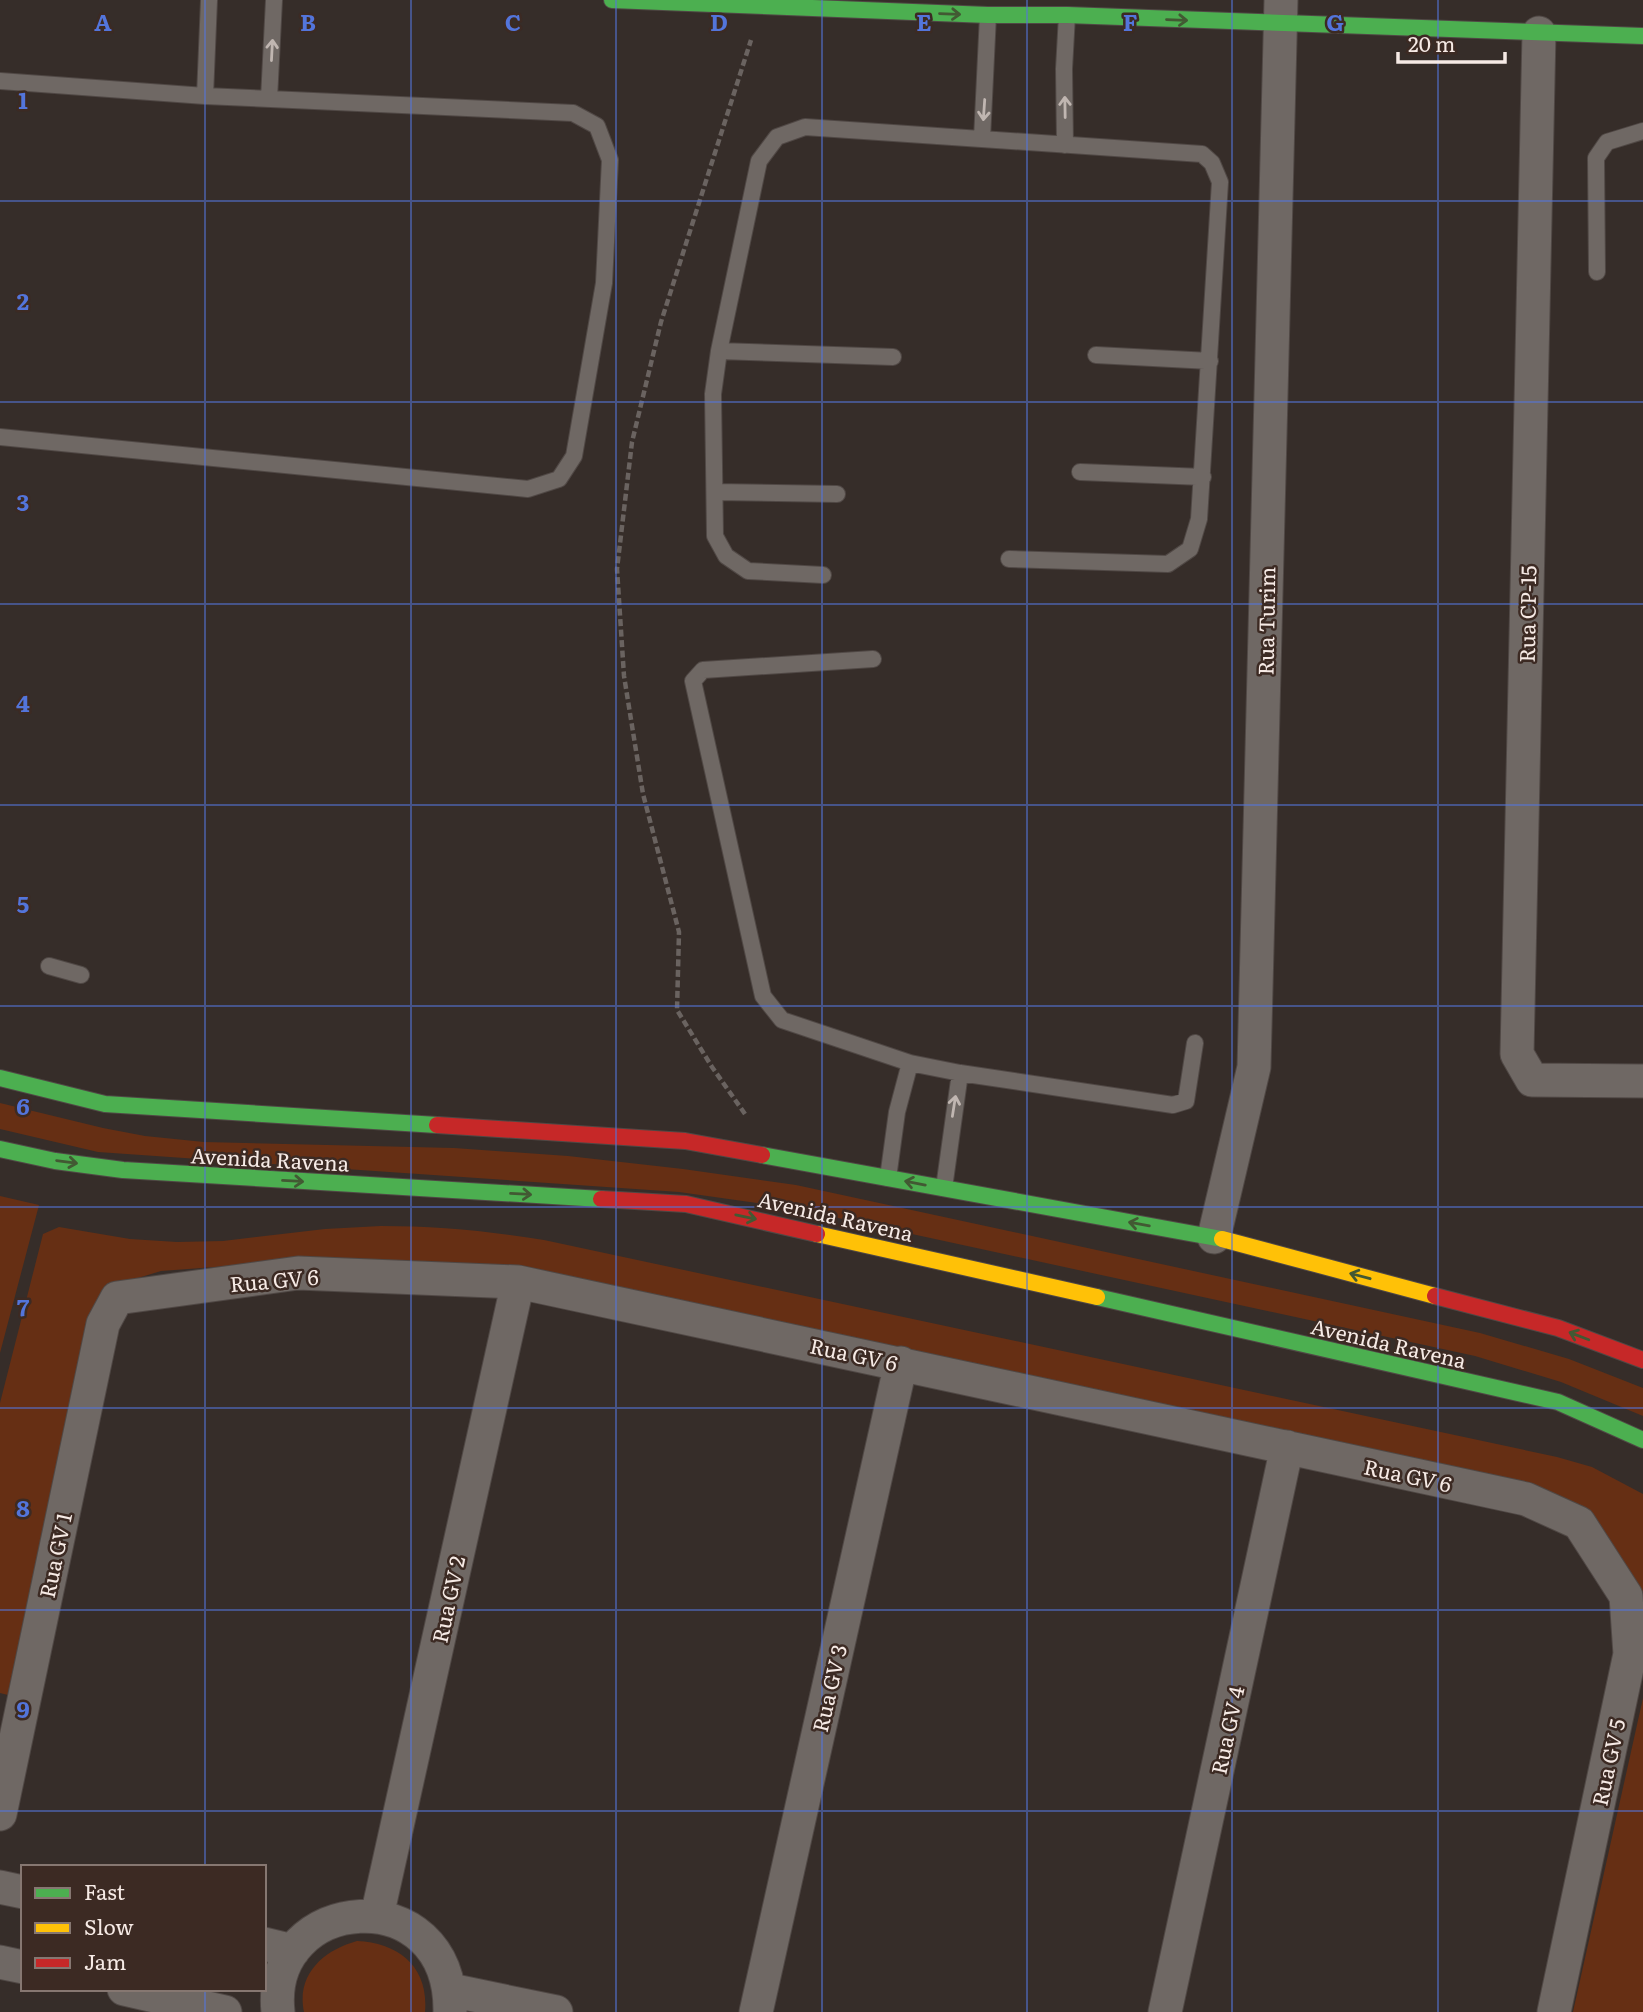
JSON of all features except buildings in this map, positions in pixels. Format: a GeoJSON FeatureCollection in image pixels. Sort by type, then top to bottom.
{"type":"FeatureCollection","features":[{"type":"Feature","properties":{"kind":"street"},"geometry":{"type":"LineString","coordinates":[[612,0],[988,15],[1281,12],[1539,33],[1643,36]]}},
{"type":"Feature","properties":{"kind":"street","name":"Rua Turim"},"geometry":{"type":"LineString","coordinates":[[1214,1237],[1254,1067],[1281,12]]}},
{"type":"Feature","properties":{"kind":"street","name":"Rua CP-15"},"geometry":{"type":"LineString","coordinates":[[1539,33],[1517,1054],[1532,1080],[1643,1081]]}},
{"type":"Feature","properties":{"kind":"street","name":"Avenida Ravena"},"geometry":{"type":"LineString","coordinates":[[0,1078],[105,1104],[685,1141],[1214,1237],[1558,1328],[1643,1360]]}},
{"type":"Feature","properties":{"kind":"street","name":"Avenida Ravena"},"geometry":{"type":"LineString","coordinates":[[0,1149],[124,1170],[686,1204],[1558,1402],[1643,1440]]}},
{"type":"Feature","properties":{"kind":"street","name":"Rua GV 6"},"geometry":{"type":"LineString","coordinates":[[117,1298],[298,1273],[517,1282],[1526,1499],[1579,1523]]}},
{"type":"Feature","properties":{"kind":"street","name":"Rua GV 2"},"geometry":{"type":"LineString","coordinates":[[377,1916],[517,1282]]}},
{"type":"Feature","properties":{"kind":"street","name":"Rua GV 1"},"geometry":{"type":"LineString","coordinates":[[0,1814],[10,1716],[103,1324],[117,1298]]}},
{"type":"Feature","properties":{"kind":"street","name":"Rua GV 3"},"geometry":{"type":"LineString","coordinates":[[756,2012],[901,1363]]}},
{"type":"Feature","properties":{"kind":"street","name":"Rua GV 4"},"geometry":{"type":"LineString","coordinates":[[1165,2012],[1287,1447]]}},
{"type":"Feature","properties":{"kind":"street","name":"Rua GV 5"},"geometry":{"type":"LineString","coordinates":[[1554,2012],[1630,1654],[1626,1596],[1579,1523]]}},
{"type":"Feature","properties":{"kind":"street"},"geometry":{"type":"LineString","coordinates":[[0,1887],[21,1892]]}},
{"type":"Feature","properties":{"kind":"street"},"geometry":{"type":"LineString","coordinates":[[278,2012],[281,1974],[279,1948],[330,1922],[354,1916],[377,1916],[404,1924],[426,1941],[442,1964],[450,2001],[556,2012]]}},
{"type":"Feature","properties":{"kind":"street"},"geometry":{"type":"LineString","coordinates":[[0,1962],[21,1967]]}},
{"type":"Feature","properties":{"kind":"street"},"geometry":{"type":"LineString","coordinates":[[133,1991],[225,2012]]}},
{"type":"Feature","properties":{"kind":"lane"},"geometry":{"type":"LineString","coordinates":[[205,96],[209,0]]}},
{"type":"Feature","properties":{"kind":"lane"},"geometry":{"type":"LineString","coordinates":[[269,99],[274,0]]}},
{"type":"Feature","properties":{"kind":"lane"},"geometry":{"type":"LineString","coordinates":[[982,139],[988,15]]}},
{"type":"Feature","properties":{"kind":"lane"},"geometry":{"type":"LineString","coordinates":[[1065,145],[1066,15]]}},
{"type":"Feature","properties":{"kind":"lane"},"geometry":{"type":"LineString","coordinates":[[0,81],[205,96],[573,113],[597,126],[610,160],[604,283],[574,456],[559,479],[528,489],[0,437]]}},
{"type":"Feature","properties":{"kind":"lane"},"geometry":{"type":"LineString","coordinates":[[823,575],[748,571],[726,556],[715,536],[713,394],[719,352],[759,161],[777,137],[805,127],[1202,154],[1212,163],[1220,182],[1203,477],[1199,519],[1190,549],[1168,564],[1009,559]]}},
{"type":"Feature","properties":{"kind":"lane"},"geometry":{"type":"LineString","coordinates":[[1597,272],[1596,159],[1607,142],[1643,131]]}},
{"type":"Feature","properties":{"kind":"lane"},"geometry":{"type":"LineString","coordinates":[[719,352],[893,357]]}},
{"type":"Feature","properties":{"kind":"lane"},"geometry":{"type":"LineString","coordinates":[[1097,355],[1210,361]]}},
{"type":"Feature","properties":{"kind":"lane"},"geometry":{"type":"LineString","coordinates":[[1080,472],[1203,477]]}},
{"type":"Feature","properties":{"kind":"lane"},"geometry":{"type":"LineString","coordinates":[[715,492],[837,494]]}},
{"type":"Feature","properties":{"kind":"lane"},"geometry":{"type":"LineString","coordinates":[[873,660],[703,670],[693,681],[764,996],[782,1020],[910,1063],[1173,1105],[1186,1101],[1195,1043]]}},
{"type":"Feature","properties":{"kind":"lane"},"geometry":{"type":"LineString","coordinates":[[49,966],[80,975]]}},
{"type":"Feature","properties":{"kind":"lane"},"geometry":{"type":"LineString","coordinates":[[888,1178],[897,1112],[910,1063]]}},
{"type":"Feature","properties":{"kind":"lane"},"geometry":{"type":"LineString","coordinates":[[944,1188],[960,1073]]}},
{"type":"Feature","properties":{"kind":"path"},"geometry":{"type":"LineString","coordinates":[[749,1120],[677,1010],[679,932],[643,794],[624,676],[617,569],[632,442],[661,322],[761,6]]}},
{"type":"Feature","properties":{"kind":"shaded area"},"geometry":{"type":"Polygon","coordinates":[[[0,1103],[145,1136],[204,1142],[454,1148],[568,1156],[796,1185],[1480,1333],[1569,1359],[1643,1388],[1643,1416],[1561,1382],[1475,1356],[792,1208],[679,1192],[98,1152],[0,1129],[0,1103]]]}},
{"type":"Feature","properties":{"kind":"shaded area"},"geometry":{"type":"Polygon","coordinates":[[[0,1196],[39,1205],[0,1353],[0,1196]]]}},
{"type":"Feature","properties":{"kind":"shaded area"},"geometry":{"type":"Polygon","coordinates":[[[381,1226],[462,1230],[544,1240],[1557,1457],[1592,1467],[1643,1494],[1643,1608],[1581,1515],[520,1267],[297,1261],[161,1271],[128,1281],[8,1695],[0,1693],[0,1403],[43,1234],[59,1227],[130,1239],[223,1241],[325,1229],[381,1226]]]}},
{"type":"Feature","properties":{"kind":"shaded area"},"geometry":{"type":"Polygon","coordinates":[[[1643,1698],[1643,2012],[1573,2012],[1643,1698]]]}},
{"type":"Feature","properties":{"kind":"shaded area"},"geometry":{"type":"Polygon","coordinates":[[[357,1941],[386,1947],[408,1960],[422,1982],[425,2012],[304,2012],[304,1986],[315,1966],[334,1951],[357,1941]]]}},
{"type":"Feature","properties":{"kind":"traffic: fast"},"geometry":{"type":"LineString","coordinates":[[612,0],[1643,36]]}},
{"type":"Feature","properties":{"kind":"traffic: fast"},"geometry":{"type":"LineString","coordinates":[[0,1078],[105,1104],[437,1125]]}},
{"type":"Feature","properties":{"kind":"traffic: fast"},"geometry":{"type":"LineString","coordinates":[[0,1149],[55,1161],[123,1170],[601,1199]]}},
{"type":"Feature","properties":{"kind":"traffic: fast"},"geometry":{"type":"LineString","coordinates":[[762,1155],[1222,1239]]}},
{"type":"Feature","properties":{"kind":"traffic: fast"},"geometry":{"type":"LineString","coordinates":[[1097,1297],[1558,1402],[1643,1440]]}},
{"type":"Feature","properties":{"kind":"traffic: slow"},"geometry":{"type":"LineString","coordinates":[[817,1234],[1097,1297]]}},
{"type":"Feature","properties":{"kind":"traffic: slow"},"geometry":{"type":"LineString","coordinates":[[1222,1239],[1435,1296]]}},
{"type":"Feature","properties":{"kind":"traffic: jam"},"geometry":{"type":"LineString","coordinates":[[437,1125],[685,1141],[762,1155]]}},
{"type":"Feature","properties":{"kind":"traffic: jam"},"geometry":{"type":"LineString","coordinates":[[601,1199],[686,1204],[817,1234]]}},
{"type":"Feature","properties":{"kind":"traffic: jam"},"geometry":{"type":"LineString","coordinates":[[1435,1296],[1558,1328],[1643,1360]]}}]}
